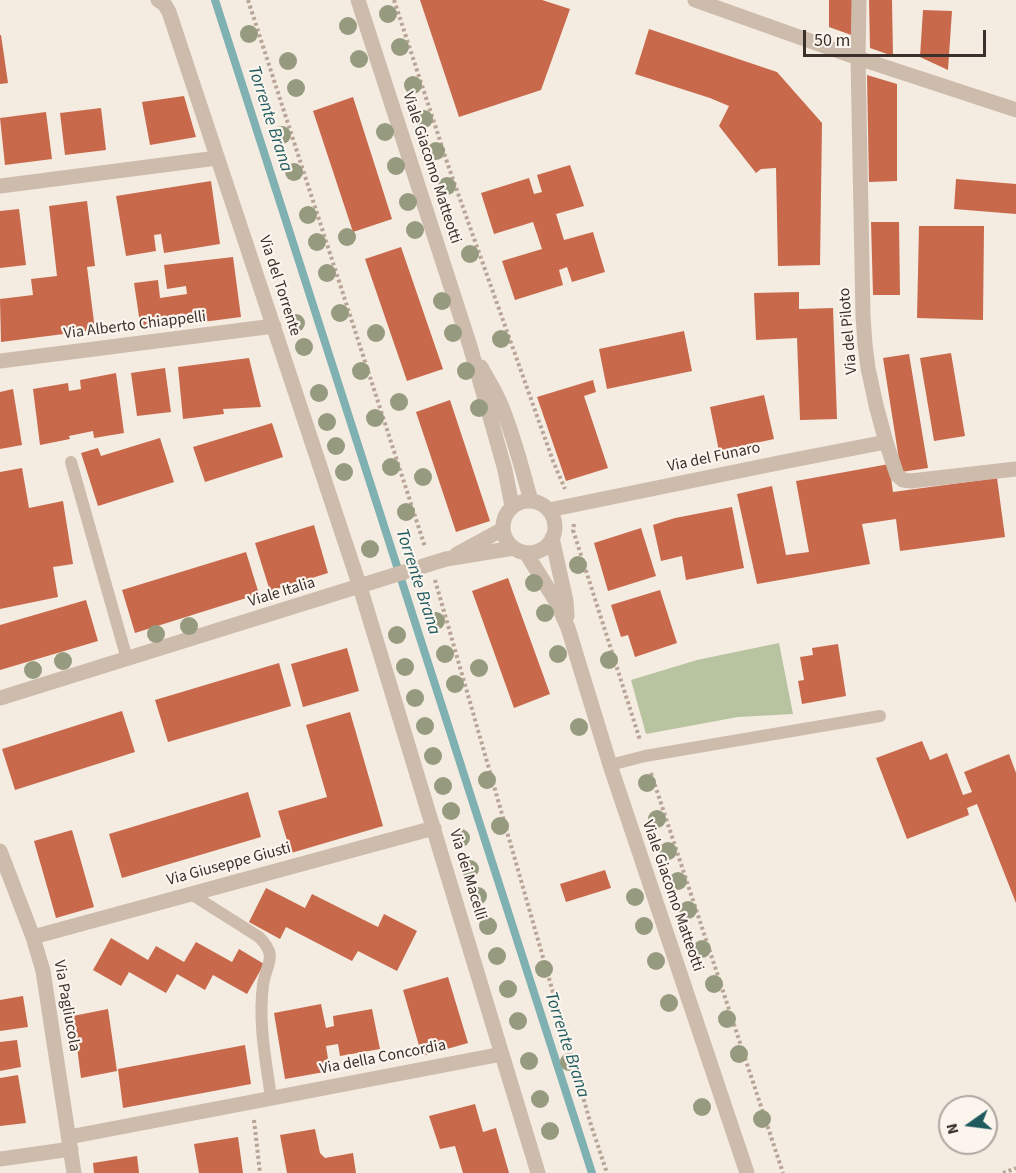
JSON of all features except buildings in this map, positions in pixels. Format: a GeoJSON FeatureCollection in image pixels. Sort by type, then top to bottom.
{"type":"FeatureCollection","features":[{"type":"Feature","properties":{"kind":"street","name":"Via del Torrente"},"geometry":{"type":"LineString","coordinates":[[159,0],[169,12],[360,587]]}},
{"type":"Feature","properties":{"kind":"street","name":"Viale Giacomo Matteotti"},"geometry":{"type":"LineString","coordinates":[[358,0],[470,346],[505,470],[512,506]]}},
{"type":"Feature","properties":{"kind":"street"},"geometry":{"type":"LineString","coordinates":[[695,0],[858,58],[1016,110]]}},
{"type":"Feature","properties":{"kind":"street","name":"Via del Piloto"},"geometry":{"type":"LineString","coordinates":[[859,0],[863,316],[868,368],[886,442],[897,475],[907,481],[1016,469]]}},
{"type":"Feature","properties":{"kind":"street"},"geometry":{"type":"LineString","coordinates":[[0,186],[217,158]]}},
{"type":"Feature","properties":{"kind":"street","name":"Via Alberto Chiappelli"},"geometry":{"type":"LineString","coordinates":[[0,361],[274,327]]}},
{"type":"Feature","properties":{"kind":"street","name":"Viale Giacomo Matteotti"},"geometry":{"type":"LineString","coordinates":[[470,346],[501,404],[516,445],[531,501]]}},
{"type":"Feature","properties":{"kind":"street","name":"Via del Funaro"},"geometry":{"type":"LineString","coordinates":[[549,510],[886,442]]}},
{"type":"Feature","properties":{"kind":"street"},"geometry":{"type":"LineString","coordinates":[[531,501],[549,510],[555,525],[552,538],[544,549],[535,552],[520,551],[505,538],[504,519],[512,506],[531,501]]}},
{"type":"Feature","properties":{"kind":"street","name":"Viale Italia"},"geometry":{"type":"LineString","coordinates":[[446,560],[503,529]]}},
{"type":"Feature","properties":{"kind":"street","name":"Viale Giacomo Matteotti"},"geometry":{"type":"LineString","coordinates":[[552,538],[566,601],[568,628]]}},
{"type":"Feature","properties":{"kind":"street","name":"Viale Giacomo Matteotti"},"geometry":{"type":"LineString","coordinates":[[520,551],[557,603],[568,628],[610,765],[747,1173]]}},
{"type":"Feature","properties":{"kind":"street","name":"Viale Italia"},"geometry":{"type":"LineString","coordinates":[[0,698],[446,560],[520,551]]}},
{"type":"Feature","properties":{"kind":"street","name":"Via dei Macelli"},"geometry":{"type":"LineString","coordinates":[[360,587],[538,1173]]}},
{"type":"Feature","properties":{"kind":"street","name":"Via Giuseppe Giusti"},"geometry":{"type":"LineString","coordinates":[[33,937],[434,828]]}},
{"type":"Feature","properties":{"kind":"street","name":"Via Pagliucola"},"geometry":{"type":"LineString","coordinates":[[0,851],[33,937],[43,971],[74,1173]]}},
{"type":"Feature","properties":{"kind":"street","name":"Via della Concordia"},"geometry":{"type":"LineString","coordinates":[[0,1159],[271,1098],[502,1054]]}},
{"type":"Feature","properties":{"kind":"lane"},"geometry":{"type":"LineString","coordinates":[[71,462],[127,659]]}},
{"type":"Feature","properties":{"kind":"lane"},"geometry":{"type":"LineString","coordinates":[[610,765],[645,756],[880,716]]}},
{"type":"Feature","properties":{"kind":"lane"},"geometry":{"type":"LineString","coordinates":[[191,894],[260,938],[268,946],[270,956],[263,982],[262,1028],[271,1098]]}},
{"type":"Feature","properties":{"kind":"path"},"geometry":{"type":"LineString","coordinates":[[394,0],[449,168],[553,461],[574,505],[578,520],[573,525],[573,530],[783,1173]]}},
{"type":"Feature","properties":{"kind":"path"},"geometry":{"type":"LineString","coordinates":[[252,1102],[260,1173]]}},
{"type":"Feature","properties":{"kind":"path"},"geometry":{"type":"LineString","coordinates":[[1003,1173],[1016,1168]]}},
{"type":"Feature","properties":{"kind":"green space"},"geometry":{"type":"Polygon","coordinates":[[[779,643],[793,714],[738,717],[646,734],[631,680],[697,660],[779,643]]]}},
{"type":"Feature","properties":{"kind":"waterway","name":"Torrente Brana"},"geometry":{"type":"LineString","coordinates":[[215,0],[592,1173]]}}]}
